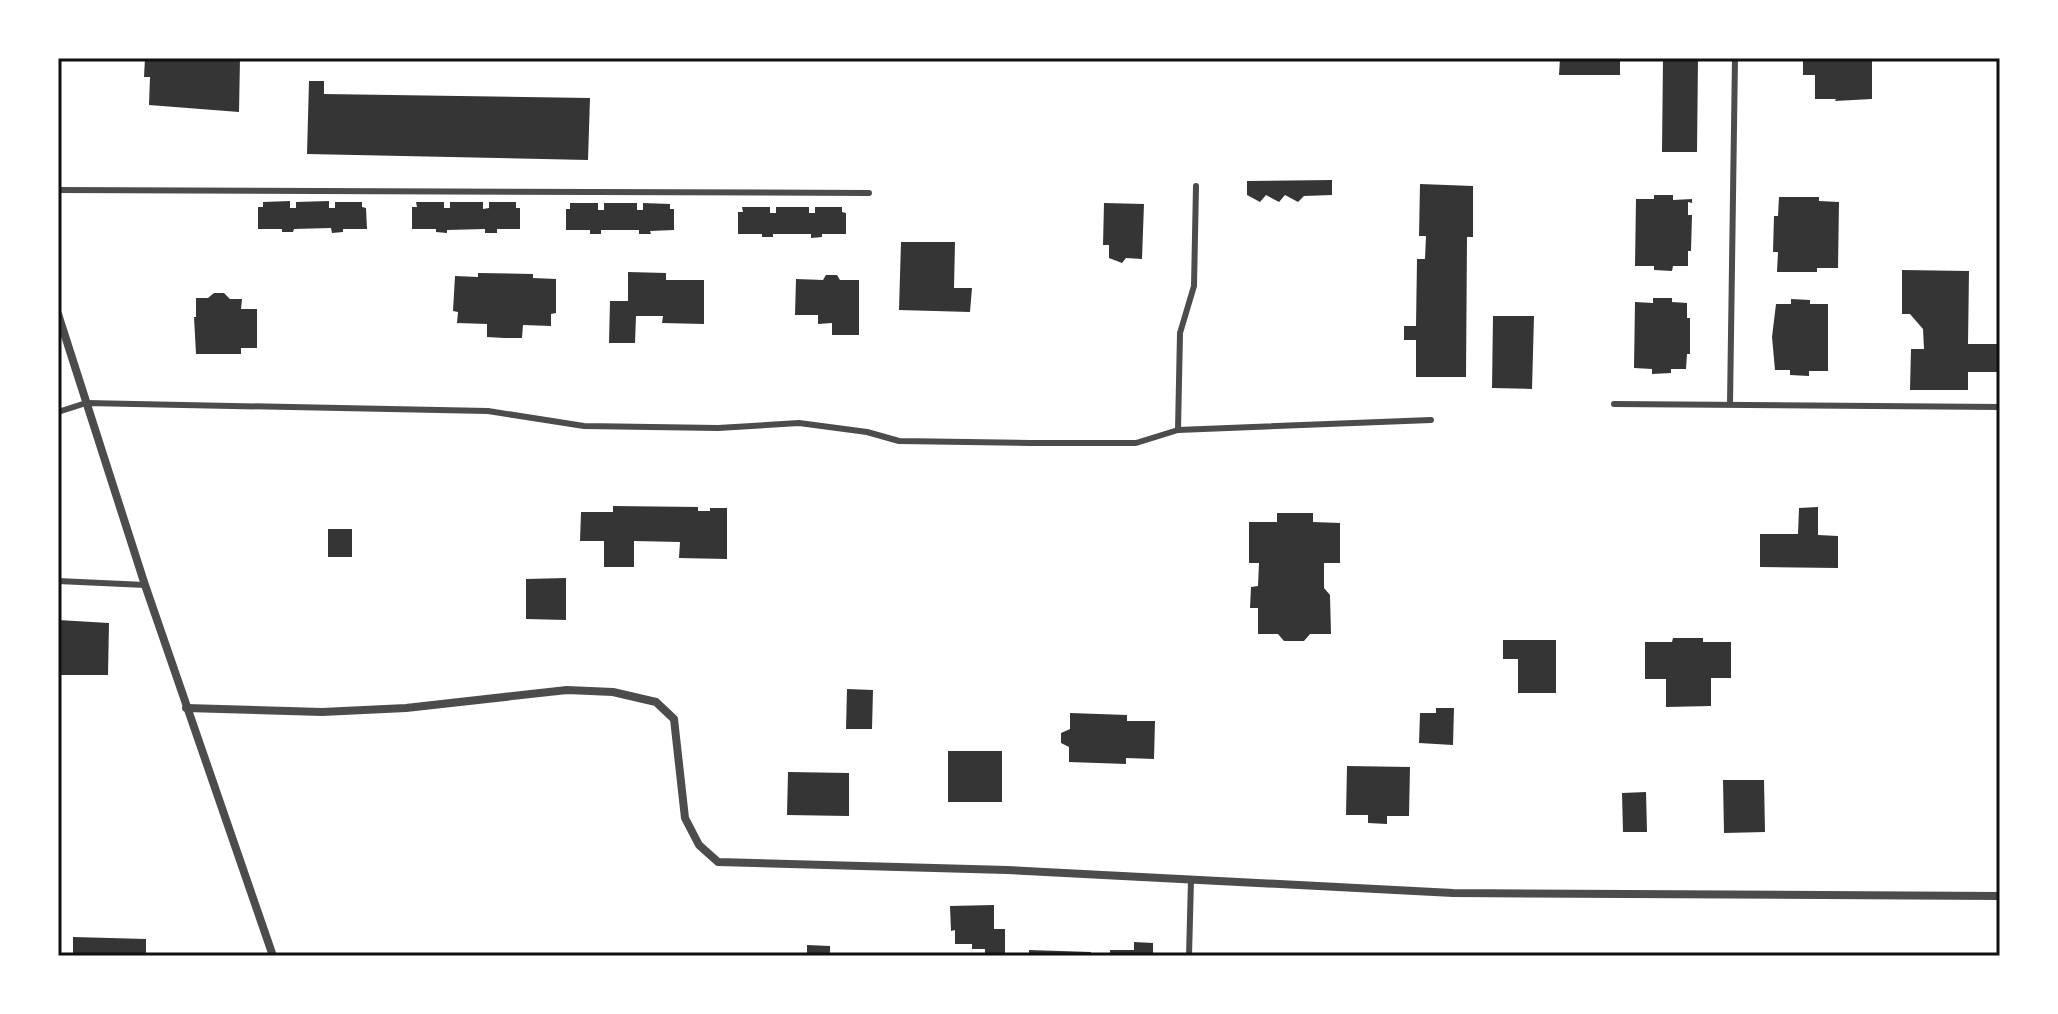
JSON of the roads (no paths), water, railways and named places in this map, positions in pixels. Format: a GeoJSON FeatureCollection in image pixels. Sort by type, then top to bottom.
{"type":"FeatureCollection","features":[{"type":"Feature","properties":{"kind":"street"},"geometry":{"type":"LineString","coordinates":[[58,314],[186,708],[273,956]]}},
{"type":"Feature","properties":{"kind":"street"},"geometry":{"type":"LineString","coordinates":[[186,708],[322,712],[406,708],[567,690],[613,692],[656,702],[674,719],[685,818],[699,845],[718,862],[1007,870],[1453,893],[2000,896]]}},
{"type":"Feature","properties":{"kind":"lane"},"geometry":{"type":"LineString","coordinates":[[1730,404],[1735,58]]}},
{"type":"Feature","properties":{"kind":"lane"},"geometry":{"type":"LineString","coordinates":[[1178,430],[1180,333],[1194,286],[1196,186]]}},
{"type":"Feature","properties":{"kind":"lane"},"geometry":{"type":"LineString","coordinates":[[58,190],[869,193]]}},
{"type":"Feature","properties":{"kind":"lane"},"geometry":{"type":"LineString","coordinates":[[58,412],[86,403],[488,411],[584,426],[718,428],[799,423],[867,432],[899,441],[1136,443],[1178,430],[1431,420]]}},
{"type":"Feature","properties":{"kind":"lane"},"geometry":{"type":"LineString","coordinates":[[1614,404],[2000,407]]}},
{"type":"Feature","properties":{"kind":"lane"},"geometry":{"type":"LineString","coordinates":[[58,581],[145,585]]}},
{"type":"Feature","properties":{"kind":"lane"},"geometry":{"type":"LineString","coordinates":[[1189,956],[1191,880]]}}]}
